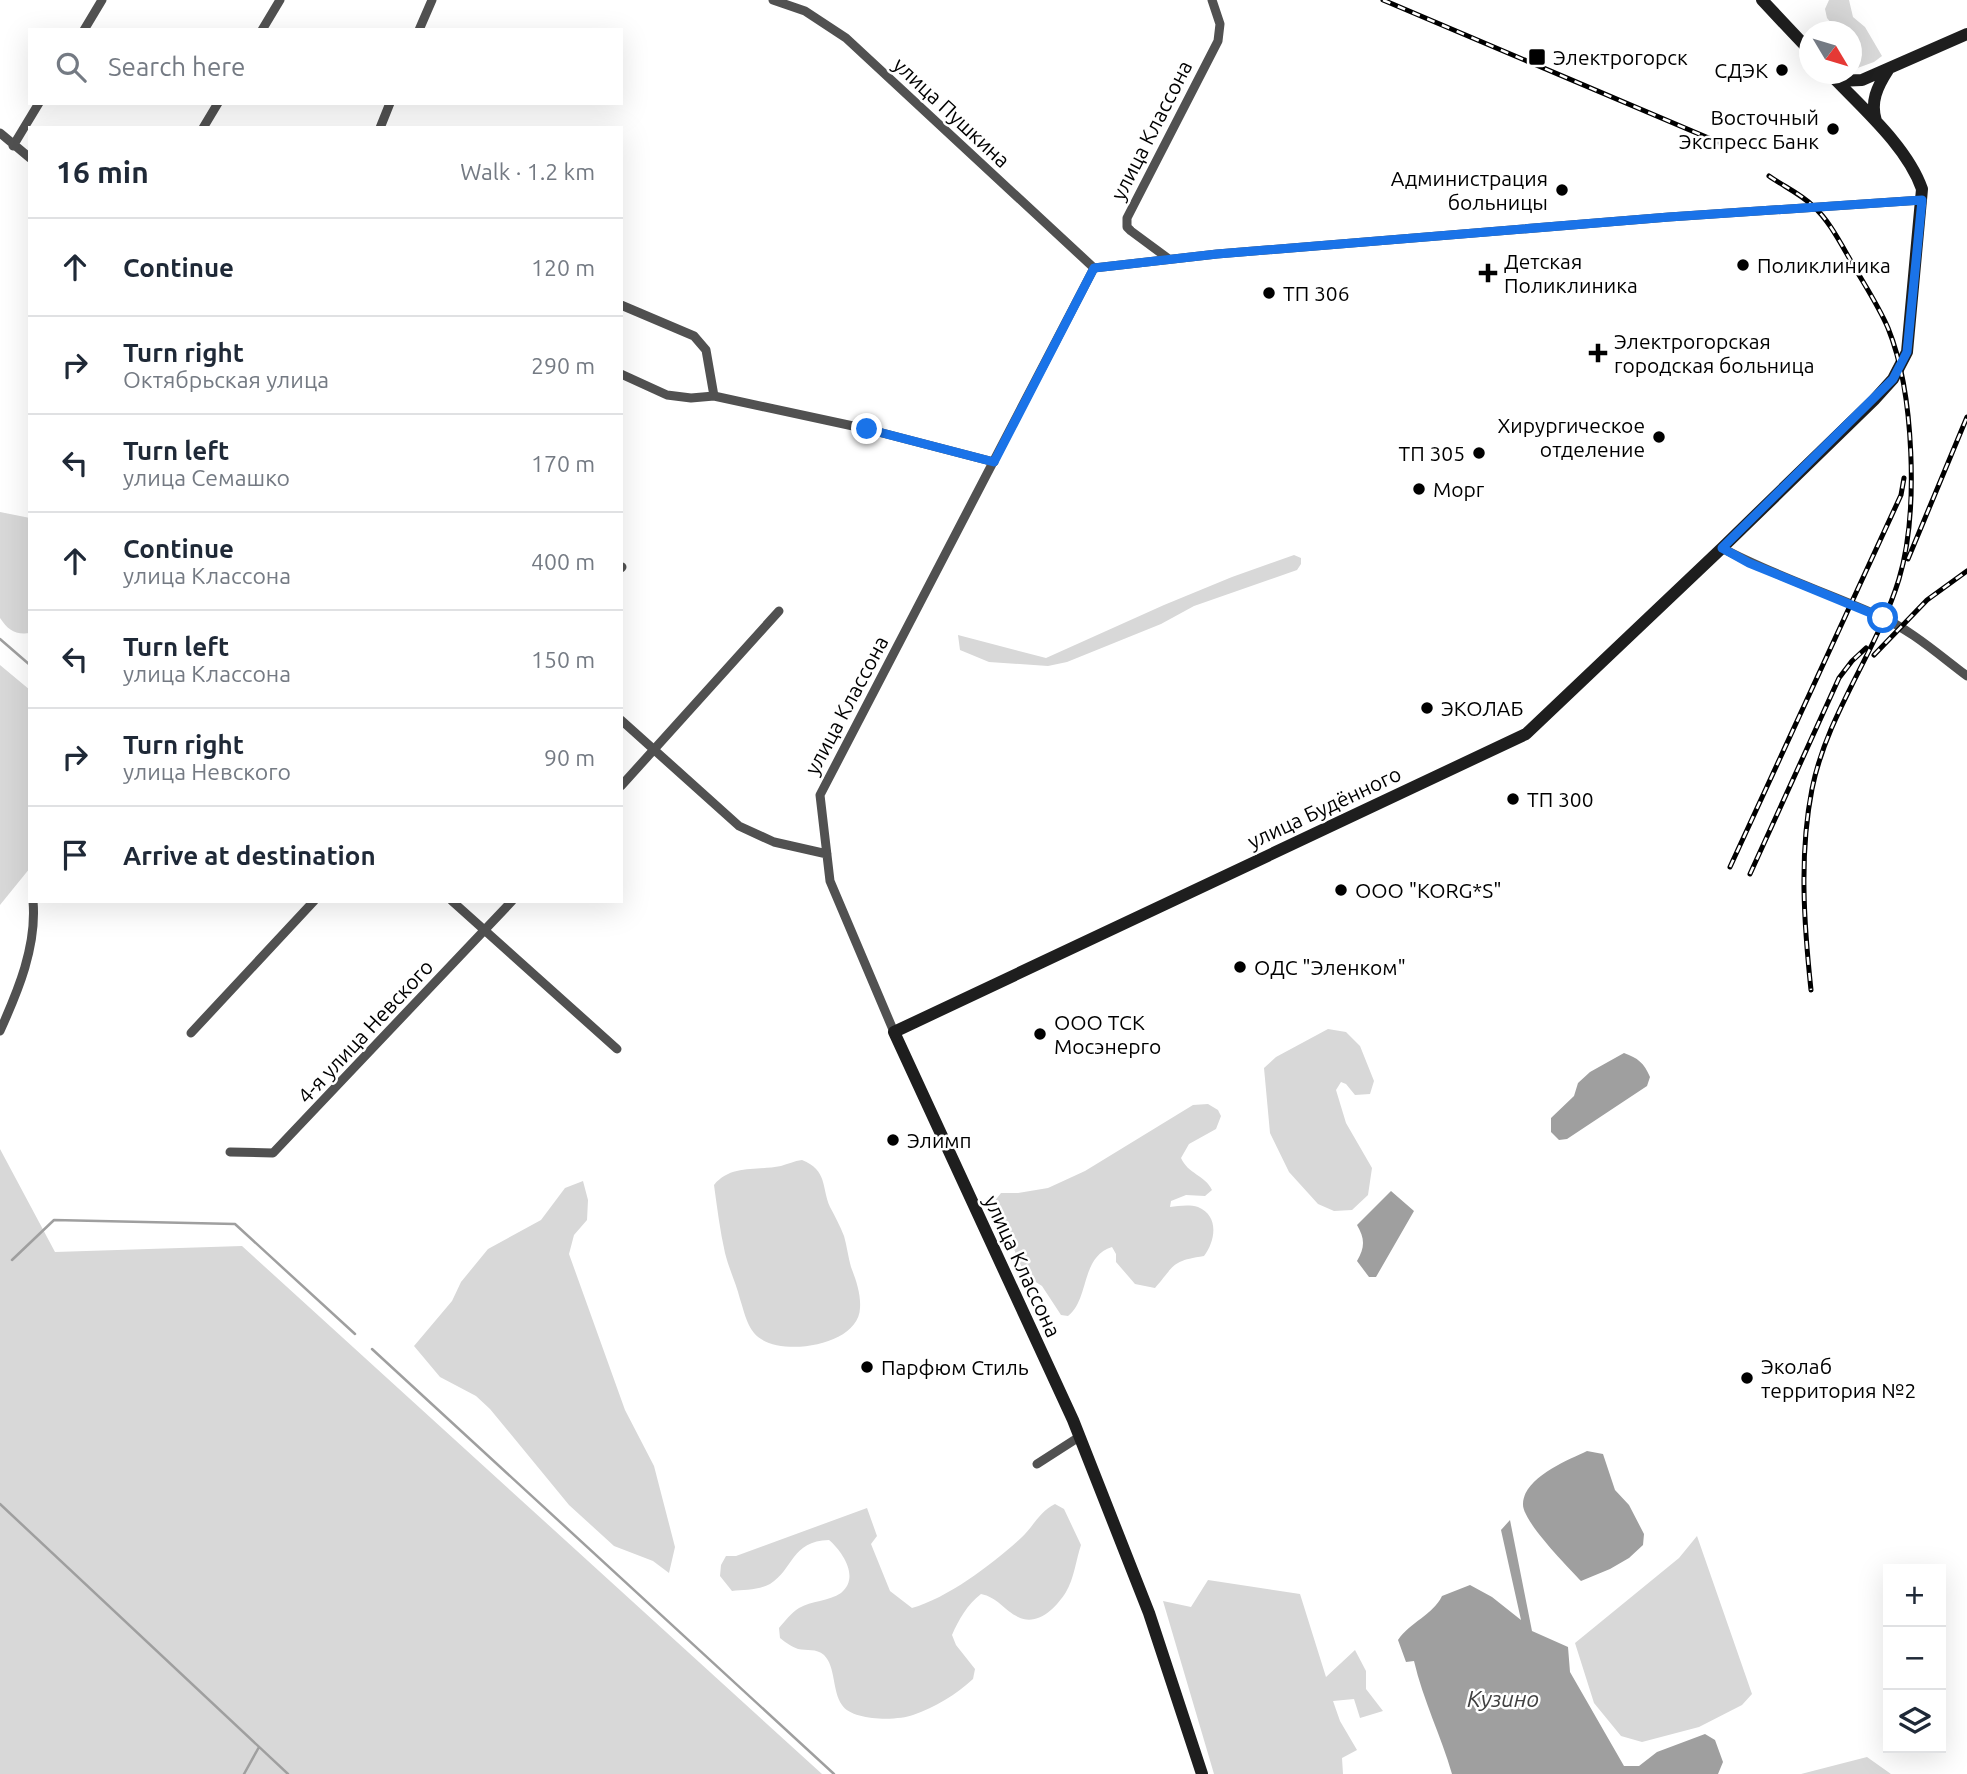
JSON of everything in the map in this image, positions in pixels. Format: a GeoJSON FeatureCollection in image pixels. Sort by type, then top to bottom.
{"type":"FeatureCollection","features":[{"type":"Feature","properties":{"kind":"street"},"geometry":{"type":"LineString","coordinates":[[85,28],[102,0]]}},
{"type":"Feature","properties":{"kind":"street"},"geometry":{"type":"LineString","coordinates":[[263,28],[280,0]]}},
{"type":"Feature","properties":{"kind":"street"},"geometry":{"type":"LineString","coordinates":[[420,28],[432,0]]}},
{"type":"Feature","properties":{"kind":"street","name":"улица Пушкина"},"geometry":{"type":"LineString","coordinates":[[773,0],[805,11],[845,37],[1094,268]]}},
{"type":"Feature","properties":{"kind":"street","name":"улица Классона"},"geometry":{"type":"LineString","coordinates":[[1169,260],[1127,227],[1127,218],[1218,41],[1220,24],[1212,0]]}},
{"type":"Feature","properties":{"kind":"street"},"geometry":{"type":"LineString","coordinates":[[1762,0],[1799,39]]}},
{"type":"Feature","properties":{"kind":"street"},"geometry":{"type":"LineString","coordinates":[[1862,80],[1967,34]]}},
{"type":"Feature","properties":{"kind":"street"},"geometry":{"type":"LineString","coordinates":[[1877,124],[1873,104],[1879,83],[1888,70]]}},
{"type":"Feature","properties":{"kind":"street"},"geometry":{"type":"LineString","coordinates":[[1094,268],[1676,217],[1922,200],[1917,173],[1902,151],[1840,84]]}},
{"type":"Feature","properties":{"kind":"street"},"geometry":{"type":"LineString","coordinates":[[13,146],[38,105]]}},
{"type":"Feature","properties":{"kind":"street"},"geometry":{"type":"LineString","coordinates":[[204,126],[217,105]]}},
{"type":"Feature","properties":{"kind":"street"},"geometry":{"type":"LineString","coordinates":[[381,126],[389,105]]}},
{"type":"Feature","properties":{"kind":"street"},"geometry":{"type":"LineString","coordinates":[[0,133],[28,157]]}},
{"type":"Feature","properties":{"kind":"street","name":"улица Будённого"},"geometry":{"type":"LineString","coordinates":[[894,1032],[1526,734],[1722,548],[1893,379],[1907,352],[1922,200]]}},
{"type":"Feature","properties":{"kind":"street","name":"улица Классона"},"geometry":{"type":"LineString","coordinates":[[1094,268],[820,795],[830,881],[894,1032],[1079,1437],[1149,1613],[1202,1774]]}},
{"type":"Feature","properties":{"kind":"street"},"geometry":{"type":"LineString","coordinates":[[623,306],[694,336],[706,351],[713,396]]}},
{"type":"Feature","properties":{"kind":"street"},"geometry":{"type":"LineString","coordinates":[[623,375],[667,395],[691,398],[713,396],[867,429],[994,462]]}},
{"type":"Feature","properties":{"kind":"street"},"geometry":{"type":"LineString","coordinates":[[1722,548],[1749,563],[1879,616],[1967,676]]}},
{"type":"Feature","properties":{"kind":"street"},"geometry":{"type":"LineString","coordinates":[[623,784],[779,611]]}},
{"type":"Feature","properties":{"kind":"street"},"geometry":{"type":"LineString","coordinates":[[623,722],[739,826],[774,842],[827,854]]}},
{"type":"Feature","properties":{"kind":"street"},"geometry":{"type":"LineString","coordinates":[[0,1031],[21,983],[35,919],[33,903]]}},
{"type":"Feature","properties":{"kind":"street"},"geometry":{"type":"LineString","coordinates":[[191,1033],[312,903]]}},
{"type":"Feature","properties":{"kind":"street"},"geometry":{"type":"LineString","coordinates":[[454,903],[617,1049]]}},
{"type":"Feature","properties":{"kind":"street","name":"4-я улица Невского"},"geometry":{"type":"LineString","coordinates":[[230,1152],[273,1153],[510,903]]}},
{"type":"Feature","properties":{"kind":"street"},"geometry":{"type":"LineString","coordinates":[[1037,1464],[1079,1437]]}},
{"type":"Feature","properties":{"kind":"shaded area"},"geometry":{"type":"Polygon","coordinates":[[[1829,0],[1849,0],[1853,17],[1858,21],[1830,21],[1825,9],[1829,0]]]}},
{"type":"Feature","properties":{"kind":"shaded area"},"geometry":{"type":"Polygon","coordinates":[[[1862,24],[1882,56],[1862,66],[1862,24]]]}},
{"type":"Feature","properties":{"kind":"shaded area"},"geometry":{"type":"Polygon","coordinates":[[[0,512],[28,518],[28,633],[12,631],[0,618],[0,512]]]}},
{"type":"Feature","properties":{"kind":"shaded area"},"geometry":{"type":"Polygon","coordinates":[[[1294,555],[1301,558],[1297,570],[1194,606],[1161,624],[1067,662],[1048,666],[989,662],[960,650],[958,635],[1046,658],[1164,605],[1294,555]]]}},
{"type":"Feature","properties":{"kind":"shaded area"},"geometry":{"type":"Polygon","coordinates":[[[0,665],[28,688],[28,870],[0,905],[0,665]]]}},
{"type":"Feature","properties":{"kind":"shaded area"},"geometry":{"type":"Polygon","coordinates":[[[1328,1029],[1346,1032],[1360,1046],[1374,1081],[1370,1094],[1355,1095],[1341,1082],[1336,1090],[1346,1123],[1372,1168],[1368,1195],[1352,1210],[1334,1211],[1318,1204],[1289,1172],[1270,1133],[1264,1068],[1276,1057],[1328,1029]]]}},
{"type":"Feature","properties":{"kind":"shaded area"},"geometry":{"type":"Polygon","coordinates":[[[1208,1104],[1218,1110],[1221,1116],[1216,1129],[1189,1144],[1181,1158],[1212,1190],[1205,1196],[1186,1195],[1171,1201],[1170,1207],[1195,1206],[1210,1216],[1213,1237],[1204,1256],[1179,1262],[1155,1288],[1135,1284],[1116,1262],[1112,1247],[1102,1252],[1095,1260],[1075,1309],[1068,1316],[1061,1315],[1042,1286],[1025,1275],[994,1202],[1001,1193],[1048,1188],[1085,1171],[1193,1105],[1208,1104]]]}},
{"type":"Feature","properties":{"kind":"shaded area"},"geometry":{"type":"Polygon","coordinates":[[[0,1149],[55,1252],[242,1246],[822,1774],[0,1774],[0,1149]]]}},
{"type":"Feature","properties":{"kind":"shaded area"},"geometry":{"type":"Polygon","coordinates":[[[802,1160],[820,1174],[830,1207],[844,1236],[859,1292],[860,1308],[856,1321],[846,1332],[832,1340],[797,1347],[779,1346],[754,1333],[747,1321],[725,1253],[714,1185],[721,1178],[736,1171],[781,1166],[802,1160]]]}},
{"type":"Feature","properties":{"kind":"shaded area"},"geometry":{"type":"Polygon","coordinates":[[[583,1181],[588,1200],[587,1220],[574,1235],[569,1254],[625,1410],[654,1466],[675,1547],[669,1573],[653,1561],[614,1546],[569,1505],[490,1409],[476,1396],[440,1377],[414,1346],[452,1301],[461,1282],[488,1249],[541,1220],[565,1188],[583,1181]]]}},
{"type":"Feature","properties":{"kind":"shaded area"},"geometry":{"type":"Polygon","coordinates":[[[1055,1504],[1064,1509],[1081,1545],[1071,1581],[1062,1598],[1051,1610],[1032,1620],[1018,1617],[992,1598],[981,1594],[964,1613],[952,1635],[956,1645],[975,1669],[973,1679],[937,1704],[906,1717],[865,1717],[847,1710],[839,1699],[828,1660],[824,1655],[801,1650],[780,1638],[779,1628],[796,1610],[836,1596],[847,1587],[847,1565],[829,1540],[807,1545],[800,1550],[778,1578],[766,1586],[732,1591],[720,1576],[721,1565],[726,1556],[736,1556],[867,1508],[877,1536],[871,1544],[890,1591],[912,1608],[955,1588],[998,1558],[1055,1504]]]}},
{"type":"Feature","properties":{"kind":"shaded area"},"geometry":{"type":"Polygon","coordinates":[[[1697,1536],[1752,1694],[1742,1705],[1699,1727],[1642,1742],[1621,1736],[1594,1703],[1575,1643],[1679,1558],[1697,1536]]]}},
{"type":"Feature","properties":{"kind":"shaded area"},"geometry":{"type":"Polygon","coordinates":[[[1208,1580],[1300,1594],[1326,1677],[1355,1650],[1366,1671],[1366,1689],[1383,1711],[1360,1718],[1354,1699],[1333,1701],[1340,1721],[1357,1750],[1342,1758],[1343,1774],[1214,1774],[1163,1601],[1191,1607],[1208,1580]]]}},
{"type":"Feature","properties":{"kind":"shaded area"},"geometry":{"type":"Polygon","coordinates":[[[1867,1757],[1891,1774],[1801,1774],[1867,1757]]]}},
{"type":"Feature","properties":{"kind":"water"},"geometry":{"type":"Polygon","coordinates":[[[1624,1053],[1643,1065],[1650,1077],[1647,1086],[1567,1139],[1559,1140],[1551,1132],[1551,1118],[1574,1096],[1578,1083],[1590,1072],[1624,1053]]]}},
{"type":"Feature","properties":{"kind":"water"},"geometry":{"type":"Polygon","coordinates":[[[1391,1191],[1414,1211],[1376,1277],[1369,1277],[1357,1261],[1363,1243],[1357,1225],[1391,1191]]]}},
{"type":"Feature","properties":{"kind":"water"},"geometry":{"type":"Polygon","coordinates":[[[1587,1451],[1603,1454],[1615,1490],[1629,1505],[1644,1534],[1643,1545],[1629,1558],[1581,1581],[1537,1532],[1523,1504],[1530,1486],[1538,1478],[1587,1451]]]}},
{"type":"Feature","properties":{"kind":"water","name":"Кузино"},"geometry":{"type":"Polygon","coordinates":[[[1510,1520],[1532,1631],[1568,1647],[1570,1672],[1624,1766],[1639,1766],[1657,1752],[1705,1734],[1715,1740],[1723,1762],[1718,1774],[1452,1774],[1414,1661],[1406,1662],[1398,1640],[1438,1603],[1442,1596],[1470,1585],[1492,1597],[1521,1620],[1501,1530],[1510,1520]]]}},
{"type":"Feature","properties":{"kind":"waterway"},"geometry":{"type":"LineString","coordinates":[[0,639],[28,663]]}},
{"type":"Feature","properties":{"kind":"waterway"},"geometry":{"type":"LineString","coordinates":[[12,1260],[54,1220],[235,1224],[355,1334]]}},
{"type":"Feature","properties":{"kind":"waterway"},"geometry":{"type":"LineString","coordinates":[[372,1349],[834,1774]]}},
{"type":"Feature","properties":{"kind":"waterway"},"geometry":{"type":"LineString","coordinates":[[0,1504],[288,1774]]}},
{"type":"Feature","properties":{"kind":"waterway"},"geometry":{"type":"LineString","coordinates":[[244,1774],[259,1747]]}},
{"type":"Feature","properties":{"kind":"railway"},"geometry":{"type":"LineString","coordinates":[[1383,0],[1718,142]]}},
{"type":"Feature","properties":{"kind":"railway"},"geometry":{"type":"LineString","coordinates":[[1769,176],[1803,198],[1824,218],[1880,311],[1897,354],[1904,385],[1911,452],[1909,521],[1899,579],[1890,606],[1829,735],[1812,789],[1804,864],[1811,990]]}},
{"type":"Feature","properties":{"kind":"railway"},"geometry":{"type":"LineString","coordinates":[[1908,559],[1967,417]]}},
{"type":"Feature","properties":{"kind":"railway"},"geometry":{"type":"LineString","coordinates":[[1730,867],[1901,495],[1904,478]]}},
{"type":"Feature","properties":{"kind":"railway"},"geometry":{"type":"LineString","coordinates":[[1874,655],[1927,600],[1967,571]]}},
{"type":"Feature","properties":{"kind":"railway"},"geometry":{"type":"LineString","coordinates":[[1750,874],[1839,678],[1866,648]]}},
{"type":"Feature","properties":{"kind":"place","name":"Электрогорск"},"geometry":{"type":"Point","coordinates":[1537,57]}},
{"type":"Feature","properties":{"kind":"place","name":"СДЭК"},"geometry":{"type":"Point","coordinates":[1782,70]}},
{"type":"Feature","properties":{"kind":"place","name":"Восточный Экспресс Банк"},"geometry":{"type":"Point","coordinates":[1833,129]}},
{"type":"Feature","properties":{"kind":"place","name":"Администрация больницы"},"geometry":{"type":"Point","coordinates":[1562,190]}},
{"type":"Feature","properties":{"kind":"place","name":"Поликлиника"},"geometry":{"type":"Point","coordinates":[1743,265]}},
{"type":"Feature","properties":{"kind":"place","name":"Детская Поликлиника"},"geometry":{"type":"Point","coordinates":[1488,273]}},
{"type":"Feature","properties":{"kind":"place","name":"ТП 306"},"geometry":{"type":"Point","coordinates":[1269,293]}},
{"type":"Feature","properties":{"kind":"place","name":"Электрогорская городская больница"},"geometry":{"type":"Point","coordinates":[1598,353]}},
{"type":"Feature","properties":{"kind":"place","name":"Хирургическое отделение"},"geometry":{"type":"Point","coordinates":[1659,437]}},
{"type":"Feature","properties":{"kind":"place","name":"ТП 305"},"geometry":{"type":"Point","coordinates":[1479,453]}},
{"type":"Feature","properties":{"kind":"place","name":"Морг"},"geometry":{"type":"Point","coordinates":[1419,489]}},
{"type":"Feature","properties":{"kind":"place","name":"ЭКОЛАБ"},"geometry":{"type":"Point","coordinates":[1427,708]}},
{"type":"Feature","properties":{"kind":"place","name":"ТП 300"},"geometry":{"type":"Point","coordinates":[1513,799]}},
{"type":"Feature","properties":{"kind":"place","name":"ООО \"KORG*S\""},"geometry":{"type":"Point","coordinates":[1341,890]}},
{"type":"Feature","properties":{"kind":"place","name":"ОДС \"Эленком\""},"geometry":{"type":"Point","coordinates":[1240,967]}},
{"type":"Feature","properties":{"kind":"place","name":"ООО ТСК Мосэнерго"},"geometry":{"type":"Point","coordinates":[1040,1034]}},
{"type":"Feature","properties":{"kind":"place","name":"Элимп"},"geometry":{"type":"Point","coordinates":[893,1140]}},
{"type":"Feature","properties":{"kind":"place","name":"Парфюм Стиль"},"geometry":{"type":"Point","coordinates":[867,1367]}},
{"type":"Feature","properties":{"kind":"place","name":"Эколаб территория №2"},"geometry":{"type":"Point","coordinates":[1747,1378]}},
{"type":"Feature","properties":{"kind":"route"},"geometry":{"type":"LineString","coordinates":[[867,429],[994,462],[1094,268],[1217,254],[1669,217],[1922,200],[1907,352],[1893,379],[1722,548],[1749,563],[1883,618]]}}]}
